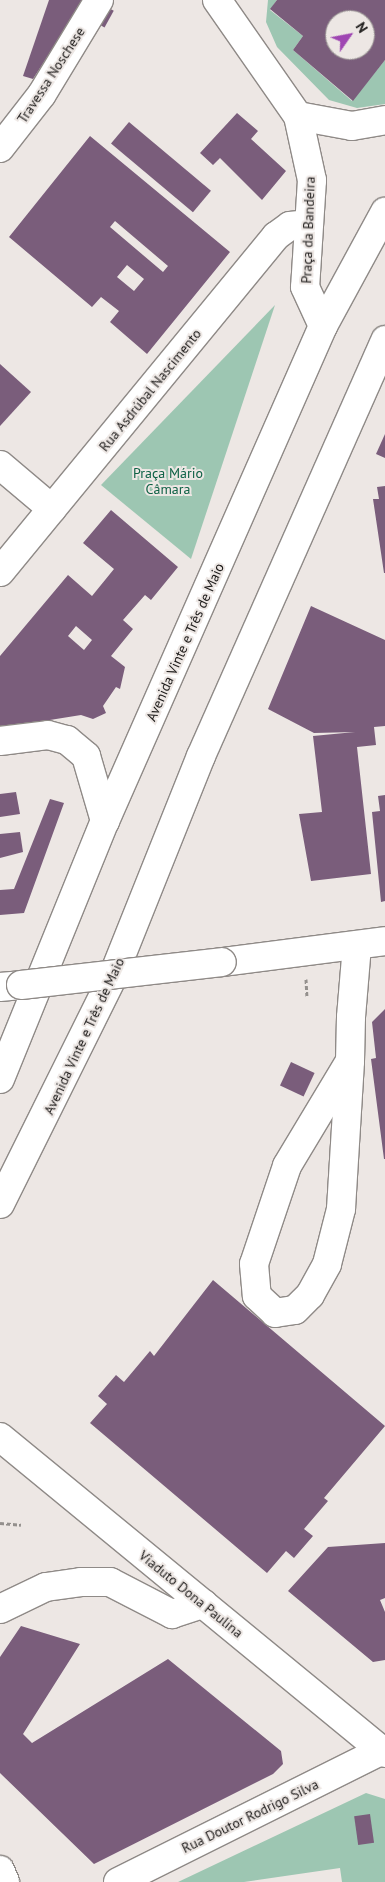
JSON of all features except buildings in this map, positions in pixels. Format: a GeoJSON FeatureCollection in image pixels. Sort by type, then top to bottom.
{"type":"FeatureCollection","features":[{"type":"Feature","properties":{"kind":"main road","name":"Travessa Noschese"},"geometry":{"type":"LineString","coordinates":[[0,148],[42,94],[99,0]]}},
{"type":"Feature","properties":{"kind":"main road","name":"Praça da Bandeira"},"geometry":{"type":"LineString","coordinates":[[217,0],[252,56],[298,116],[312,180],[305,287],[323,326]]}},
{"type":"Feature","properties":{"kind":"main road","name":"Praça da Bandeira"},"geometry":{"type":"LineString","coordinates":[[238,0],[252,56]]}},
{"type":"Feature","properties":{"kind":"main road"},"geometry":{"type":"LineString","coordinates":[[298,116],[352,126],[385,120]]}},
{"type":"Feature","properties":{"kind":"main road","name":"Avenida Vinte e Três de Maio"},"geometry":{"type":"LineString","coordinates":[[0,1079],[105,821],[323,326],[385,212]]}},
{"type":"Feature","properties":{"kind":"main road","name":"Rua Asdrúbal Nascimento"},"geometry":{"type":"LineString","coordinates":[[0,572],[276,236],[290,226],[309,224]]}},
{"type":"Feature","properties":{"kind":"main road","name":"Avenida Vinte e Três de Maio"},"geometry":{"type":"LineString","coordinates":[[0,1204],[113,976],[236,674],[385,340]]}},
{"type":"Feature","properties":{"kind":"main road"},"geometry":{"type":"LineString","coordinates":[[0,465],[52,509]]}},
{"type":"Feature","properties":{"kind":"main road"},"geometry":{"type":"LineString","coordinates":[[0,742],[48,735],[66,740],[86,756],[105,821]]}},
{"type":"Feature","properties":{"kind":"main road"},"geometry":{"type":"LineString","coordinates":[[0,987],[385,941]]}},
{"type":"Feature","properties":{"kind":"main road"},"geometry":{"type":"LineString","coordinates":[[350,1061],[287,1166],[254,1264],[257,1296],[275,1313],[295,1310],[310,1295],[327,1264],[342,1209],[357,945]]}},
{"type":"Feature","properties":{"kind":"main road","name":"Viaduto Dona Paulina"},"geometry":{"type":"LineString","coordinates":[[0,1437],[384,1752]]}},
{"type":"Feature","properties":{"kind":"main road"},"geometry":{"type":"LineString","coordinates":[[0,1609],[46,1588],[81,1582],[110,1582],[172,1614],[203,1604]]}},
{"type":"Feature","properties":{"kind":"main road","name":"Rua Doutor Rodrigo Silva"},"geometry":{"type":"LineString","coordinates":[[118,1882],[384,1752]]}},
{"type":"Feature","properties":{"kind":"main road"},"geometry":{"type":"LineString","coordinates":[[0,1870],[6,1882]]}},
{"type":"Feature","properties":{"kind":"path"},"geometry":{"type":"LineString","coordinates":[[0,1523],[20,1525]]}},
{"type":"Feature","properties":{"kind":"green space"},"geometry":{"type":"Polygon","coordinates":[[[268,0],[277,0],[270,10],[303,36],[293,50],[352,101],[385,60],[385,104],[357,108],[329,100],[277,47],[266,22],[268,0]]]}},
{"type":"Feature","properties":{"kind":"green space","name":"Praça Mário Câmara"},"geometry":{"type":"Polygon","coordinates":[[[275,305],[191,559],[101,485],[275,305]]]}},
{"type":"Feature","properties":{"kind":"green space"},"geometry":{"type":"Polygon","coordinates":[[[366,1793],[385,1799],[385,1882],[342,1882],[340,1868],[244,1882],[178,1882],[366,1793]]]}}]}
